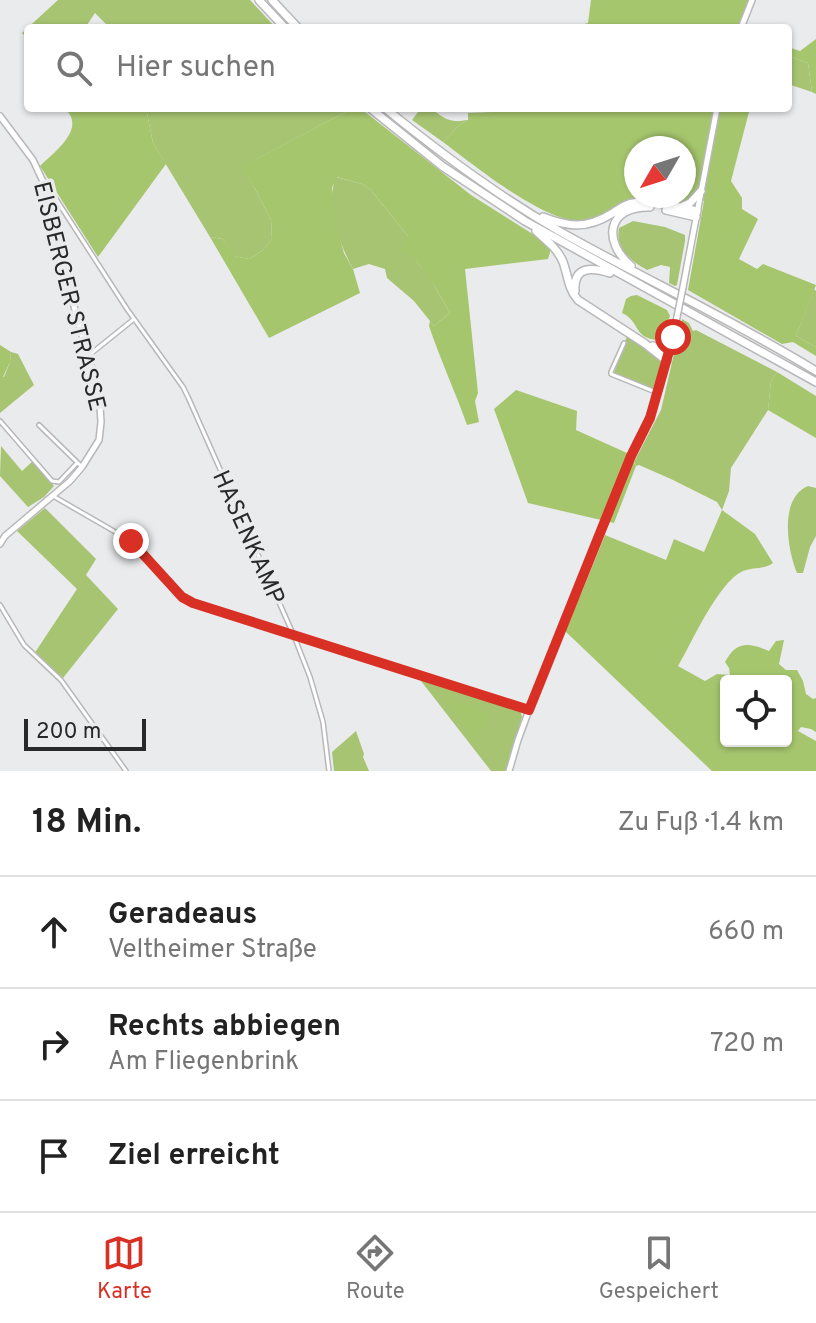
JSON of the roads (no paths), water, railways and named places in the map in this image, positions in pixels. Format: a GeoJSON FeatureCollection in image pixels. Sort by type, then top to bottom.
{"type":"FeatureCollection","features":[{"type":"Feature","properties":{"kind":"highway"},"geometry":{"type":"LineString","coordinates":[[259,0],[281,24]]}},
{"type":"Feature","properties":{"kind":"highway"},"geometry":{"type":"LineString","coordinates":[[272,0],[294,24]]}},
{"type":"Feature","properties":{"kind":"highway"},"geometry":{"type":"LineString","coordinates":[[375,112],[442,166],[525,221],[816,382]]}},
{"type":"Feature","properties":{"kind":"highway"},"geometry":{"type":"LineString","coordinates":[[390,112],[455,163],[525,210],[816,371]]}},
{"type":"Feature","properties":{"kind":"highway"},"geometry":{"type":"LineString","coordinates":[[696,196],[701,191]]}},
{"type":"Feature","properties":{"kind":"highway"},"geometry":{"type":"LineString","coordinates":[[525,210],[576,226],[594,224],[624,206]]}},
{"type":"Feature","properties":{"kind":"highway"},"geometry":{"type":"LineString","coordinates":[[641,275],[616,251],[613,228],[618,217],[628,209],[641,206],[696,214]]}},
{"type":"Feature","properties":{"kind":"highway"},"geometry":{"type":"LineString","coordinates":[[680,208],[696,214]]}},
{"type":"Feature","properties":{"kind":"highway"},"geometry":{"type":"LineString","coordinates":[[525,221],[555,248],[564,265],[570,290],[584,306],[668,357]]}},
{"type":"Feature","properties":{"kind":"highway"},"geometry":{"type":"LineString","coordinates":[[584,306],[574,287],[581,272],[599,269],[634,282]]}},
{"type":"Feature","properties":{"kind":"highway"},"geometry":{"type":"LineString","coordinates":[[654,347],[673,337]]}},
{"type":"Feature","properties":{"kind":"highway"},"geometry":{"type":"LineString","coordinates":[[644,343],[668,357]]}},
{"type":"Feature","properties":{"kind":"main road"},"geometry":{"type":"LineString","coordinates":[[743,24],[752,0]]}},
{"type":"Feature","properties":{"kind":"main road"},"geometry":{"type":"LineString","coordinates":[[509,771],[529,710],[658,393],[673,337],[716,112]]}},
{"type":"Feature","properties":{"kind":"main road","name":"EISBERGER STRASSE"},"geometry":{"type":"LineString","coordinates":[[0,116],[25,148],[43,180],[77,319],[99,391],[101,422],[99,440],[80,465],[53,496],[5,536],[0,544]]}},
{"type":"Feature","properties":{"kind":"street","name":"HASENKAMP"},"geometry":{"type":"LineString","coordinates":[[43,180],[134,319],[183,387],[294,636],[320,712],[329,771]]}},
{"type":"Feature","properties":{"kind":"street"},"geometry":{"type":"LineString","coordinates":[[88,356],[134,319]]}},
{"type":"Feature","properties":{"kind":"street"},"geometry":{"type":"LineString","coordinates":[[624,343],[611,374],[658,393]]}},
{"type":"Feature","properties":{"kind":"street"},"geometry":{"type":"LineString","coordinates":[[0,421],[52,481],[59,482],[80,465],[39,425]]}},
{"type":"Feature","properties":{"kind":"street"},"geometry":{"type":"LineString","coordinates":[[53,496],[131,541],[182,597],[193,603],[529,710]]}},
{"type":"Feature","properties":{"kind":"street"},"geometry":{"type":"LineString","coordinates":[[0,605],[24,645],[61,680],[124,771]]}}]}
